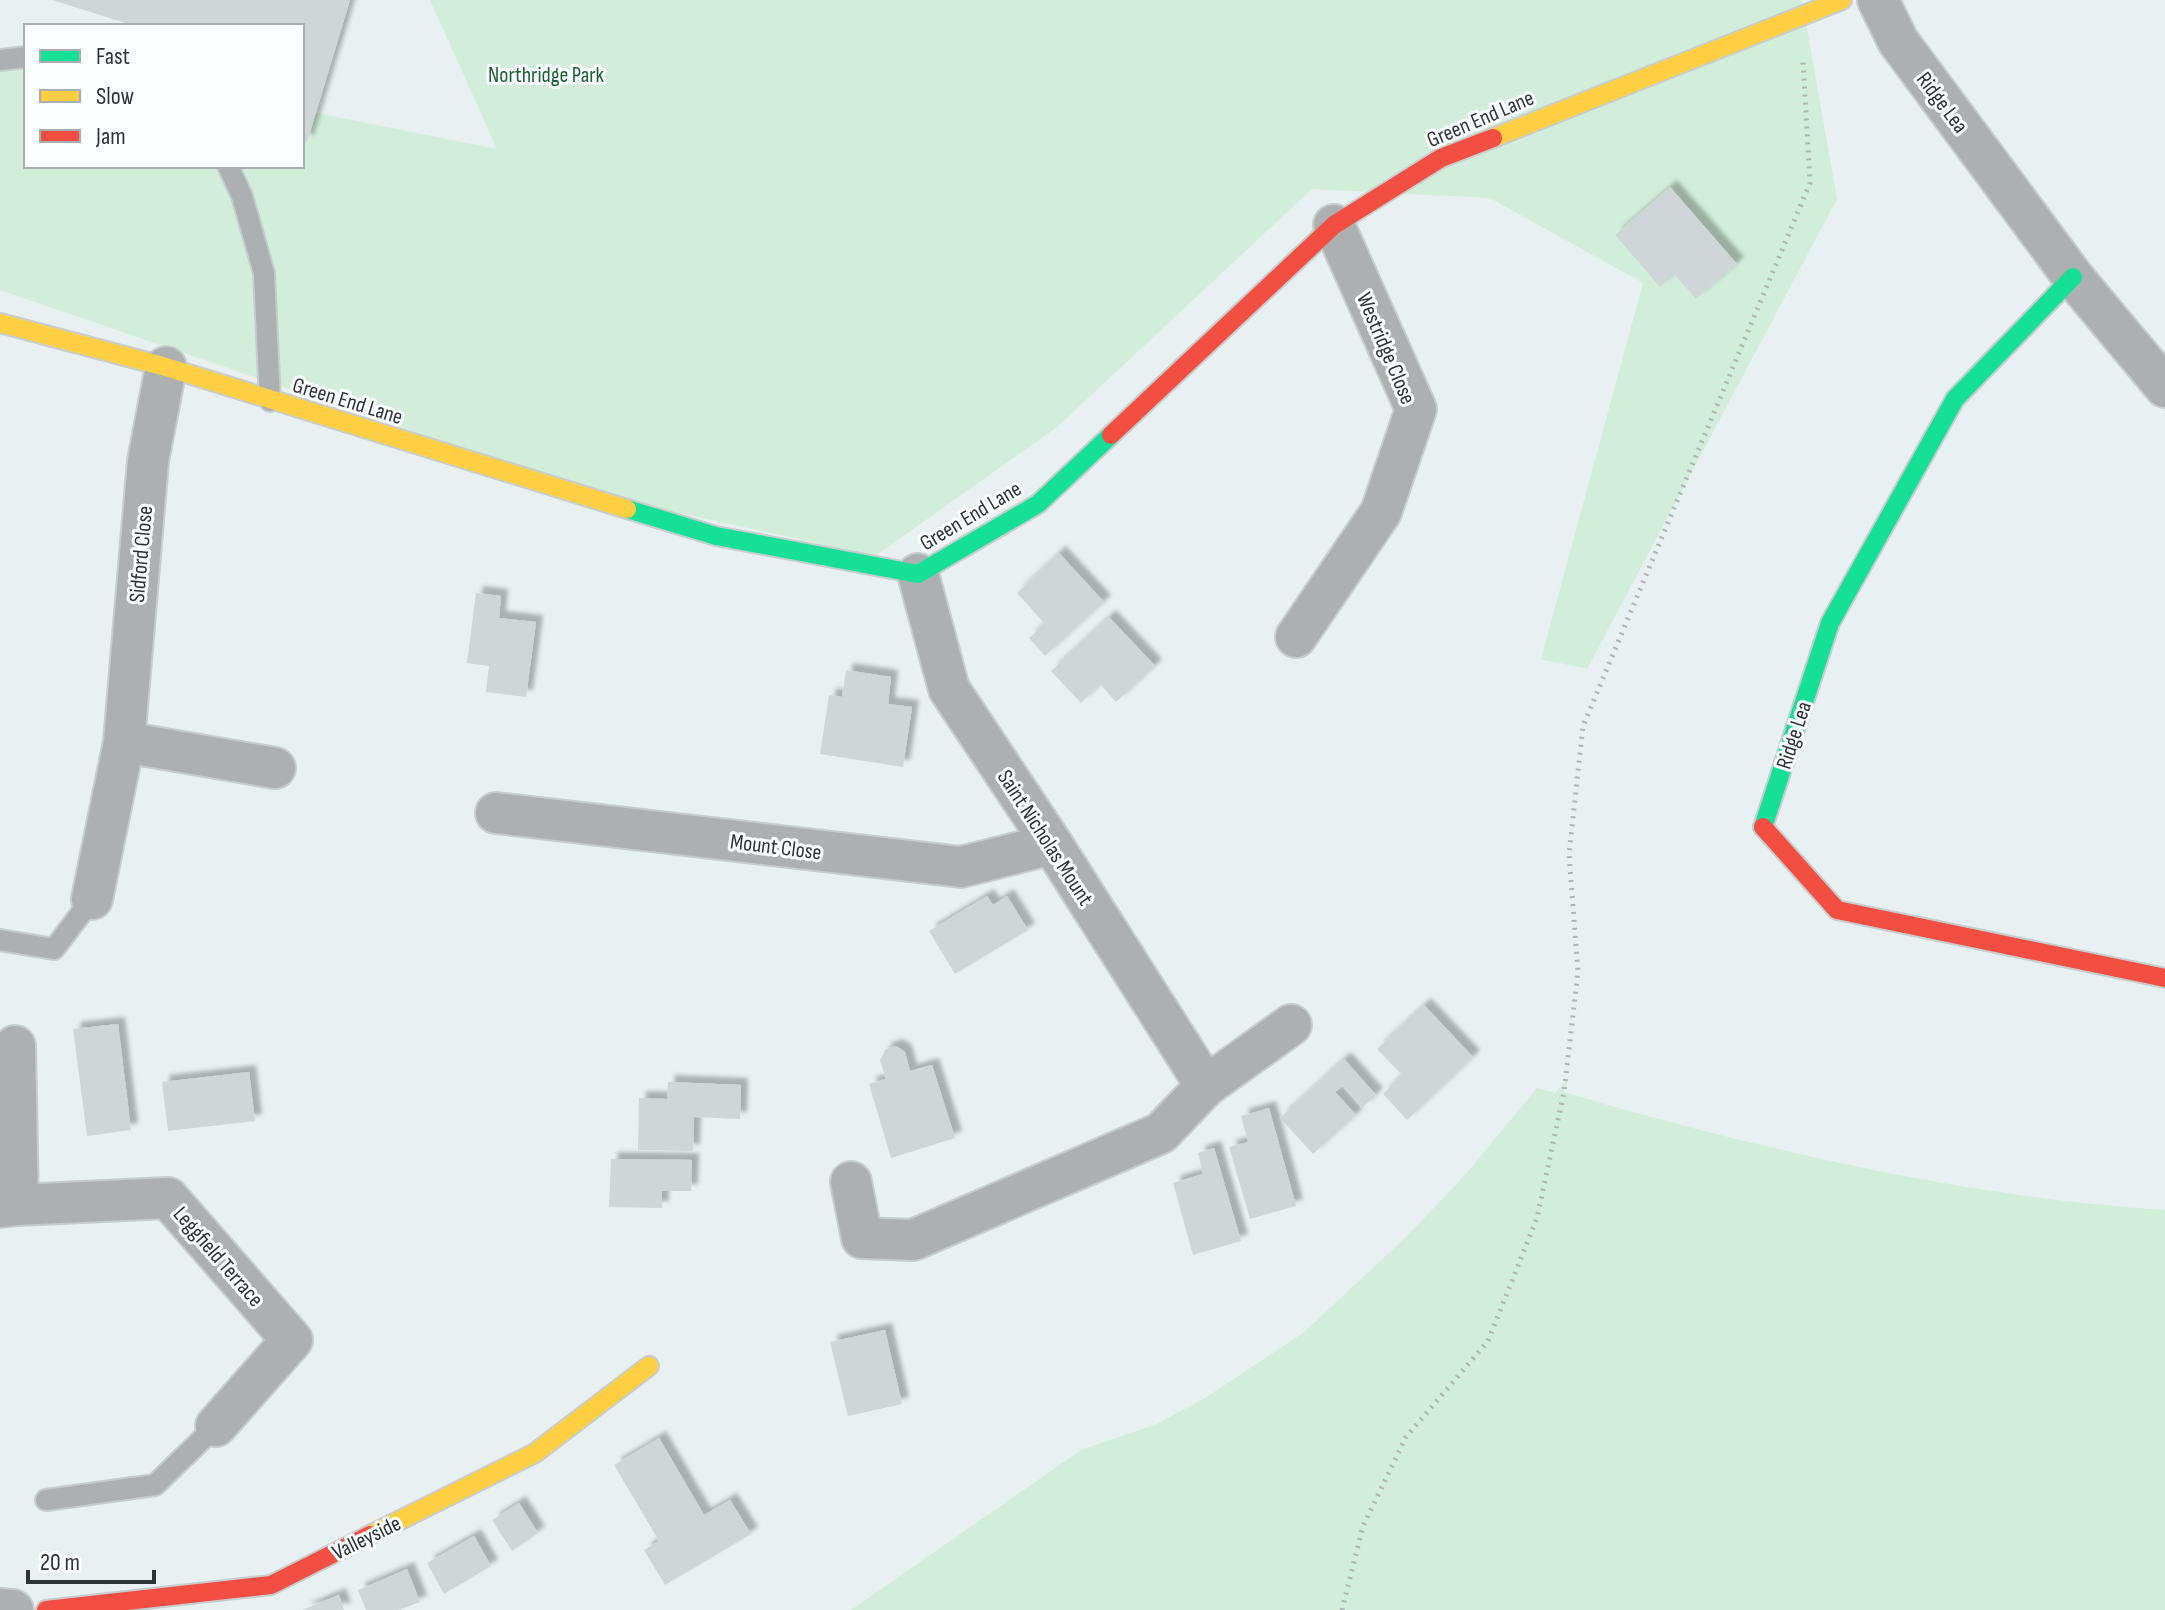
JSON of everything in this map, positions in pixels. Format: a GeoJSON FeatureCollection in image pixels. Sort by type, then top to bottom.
{"type":"FeatureCollection","features":[{"type":"Feature","properties":{"kind":"street","name":"Green End Lane"},"geometry":{"type":"LineString","coordinates":[[0,323],[166,367],[716,536],[918,574],[1038,504],[1334,225],[1441,158],[1842,0]]}},
{"type":"Feature","properties":{"kind":"street","name":"Ridge Lea"},"geometry":{"type":"LineString","coordinates":[[1878,0],[1898,41],[2073,277],[2165,387]]}},
{"type":"Feature","properties":{"kind":"street","name":"Westridge Close"},"geometry":{"type":"LineString","coordinates":[[1296,637],[1381,512],[1416,409],[1334,225]]}},
{"type":"Feature","properties":{"kind":"street","name":"Ridge Lea"},"geometry":{"type":"LineString","coordinates":[[2073,277],[1955,399],[1830,623],[1763,827],[1837,910],[2165,978]]}},
{"type":"Feature","properties":{"kind":"street","name":"Sidford Close"},"geometry":{"type":"LineString","coordinates":[[92,899],[124,742],[148,461],[166,367]]}},
{"type":"Feature","properties":{"kind":"street","name":"Saint Nicholas Mount"},"geometry":{"type":"LineString","coordinates":[[918,574],[949,689],[1206,1086]]}},
{"type":"Feature","properties":{"kind":"street"},"geometry":{"type":"LineString","coordinates":[[124,742],[275,768]]}},
{"type":"Feature","properties":{"kind":"street","name":"Mount Close"},"geometry":{"type":"LineString","coordinates":[[496,813],[961,867],[1052,844]]}},
{"type":"Feature","properties":{"kind":"street"},"geometry":{"type":"LineString","coordinates":[[851,1182],[862,1238],[913,1240],[1161,1133],[1206,1086],[1291,1025]]}},
{"type":"Feature","properties":{"kind":"street","name":"Leggfield Terrace"},"geometry":{"type":"LineString","coordinates":[[15,1046],[9,1206],[168,1198],[292,1340],[216,1426]]}},
{"type":"Feature","properties":{"kind":"street","name":"Valleyside"},"geometry":{"type":"LineString","coordinates":[[46,1610],[271,1585],[535,1453],[649,1366]]}},
{"type":"Feature","properties":{"kind":"street"},"geometry":{"type":"LineString","coordinates":[[0,1609],[13,1610]]}},
{"type":"Feature","properties":{"kind":"lane"},"geometry":{"type":"LineString","coordinates":[[0,60],[24,57]]}},
{"type":"Feature","properties":{"kind":"lane"},"geometry":{"type":"LineString","coordinates":[[229,168],[242,196],[264,273],[270,401]]}},
{"type":"Feature","properties":{"kind":"lane"},"geometry":{"type":"LineString","coordinates":[[0,940],[54,949],[92,899]]}},
{"type":"Feature","properties":{"kind":"lane"},"geometry":{"type":"LineString","coordinates":[[46,1500],[155,1485],[216,1426]]}},
{"type":"Feature","properties":{"kind":"path"},"geometry":{"type":"LineString","coordinates":[[1342,1610],[1363,1526],[1406,1437],[1488,1341],[1537,1218],[1564,1092],[1578,971],[1569,854],[1583,726],[1810,183],[1801,16]]}},
{"type":"Feature","properties":{"kind":"green space","name":"Northridge Park"},"geometry":{"type":"Polygon","coordinates":[[[430,0],[1802,0],[1837,199],[1587,669],[1541,659],[1643,283],[1490,198],[1312,189],[1056,428],[875,556],[598,495],[0,290],[0,50],[24,55],[24,168],[304,168],[304,110],[497,149],[430,0]]]}},
{"type":"Feature","properties":{"kind":"green space"},"geometry":{"type":"Polygon","coordinates":[[[1568,1079],[1564,1092],[1676,1124],[1814,1157],[2024,1196],[2165,1210],[2165,1610],[851,1610],[1081,1450],[1157,1424],[1205,1398],[1303,1333],[1405,1238],[1465,1175],[1537,1088],[1555,1093],[1568,1079]]]}},
{"type":"Feature","properties":{"kind":"building"},"geometry":{"type":"Polygon","coordinates":[[[52,0],[350,0],[307,142],[304,141],[304,24],[129,24],[52,0]]]}},
{"type":"Feature","properties":{"kind":"building"},"geometry":{"type":"Polygon","coordinates":[[[1670,187],[1737,264],[1696,299],[1675,275],[1660,287],[1615,235],[1670,187]]]}},
{"type":"Feature","properties":{"kind":"building"},"geometry":{"type":"Polygon","coordinates":[[[1059,553],[1104,602],[1045,656],[1029,638],[1045,624],[1017,593],[1059,553]]]}},
{"type":"Feature","properties":{"kind":"building"},"geometry":{"type":"Polygon","coordinates":[[[476,593],[501,596],[499,618],[536,622],[526,697],[486,692],[489,666],[467,663],[476,593]]]}},
{"type":"Feature","properties":{"kind":"building"},"geometry":{"type":"Polygon","coordinates":[[[1109,617],[1155,666],[1116,702],[1100,684],[1081,703],[1051,671],[1109,617]]]}},
{"type":"Feature","properties":{"kind":"building"},"geometry":{"type":"Polygon","coordinates":[[[846,670],[891,677],[888,704],[912,707],[903,767],[820,754],[829,695],[842,697],[846,670]]]}},
{"type":"Feature","properties":{"kind":"building"},"geometry":{"type":"Polygon","coordinates":[[[987,896],[993,905],[1007,896],[1028,930],[955,974],[929,931],[987,896]]]}},
{"type":"Feature","properties":{"kind":"building"},"geometry":{"type":"Polygon","coordinates":[[[1424,1005],[1473,1057],[1407,1120],[1383,1094],[1402,1075],[1377,1049],[1424,1005]]]}},
{"type":"Feature","properties":{"kind":"building"},"geometry":{"type":"Polygon","coordinates":[[[118,1024],[131,1130],[87,1136],[73,1029],[118,1024]]]}},
{"type":"Feature","properties":{"kind":"building"},"geometry":{"type":"Polygon","coordinates":[[[896,1046],[905,1052],[910,1071],[932,1065],[955,1138],[891,1158],[869,1084],[886,1079],[880,1060],[886,1049],[896,1046]]]}},
{"type":"Feature","properties":{"kind":"building"},"geometry":{"type":"Polygon","coordinates":[[[1344,1059],[1376,1095],[1362,1108],[1343,1086],[1335,1092],[1356,1115],[1313,1154],[1280,1118],[1344,1059]]]}},
{"type":"Feature","properties":{"kind":"building"},"geometry":{"type":"Polygon","coordinates":[[[249,1072],[255,1121],[168,1131],[162,1082],[249,1072]]]}},
{"type":"Feature","properties":{"kind":"building"},"geometry":{"type":"Polygon","coordinates":[[[668,1082],[741,1085],[740,1119],[694,1117],[693,1151],[638,1150],[639,1098],[667,1099],[668,1082]]]}},
{"type":"Feature","properties":{"kind":"building"},"geometry":{"type":"Polygon","coordinates":[[[1269,1108],[1296,1206],[1250,1219],[1229,1147],[1248,1142],[1241,1116],[1269,1108]]]}},
{"type":"Feature","properties":{"kind":"building"},"geometry":{"type":"Polygon","coordinates":[[[1214,1148],[1241,1241],[1193,1255],[1173,1183],[1203,1174],[1198,1153],[1214,1148]]]}},
{"type":"Feature","properties":{"kind":"building"},"geometry":{"type":"Polygon","coordinates":[[[611,1159],[692,1160],[691,1191],[662,1191],[662,1208],[609,1207],[611,1159]]]}},
{"type":"Feature","properties":{"kind":"building"},"geometry":{"type":"Polygon","coordinates":[[[885,1330],[902,1404],[848,1416],[830,1342],[885,1330]]]}},
{"type":"Feature","properties":{"kind":"building"},"geometry":{"type":"Polygon","coordinates":[[[659,1438],[704,1515],[730,1500],[751,1534],[665,1585],[644,1550],[659,1541],[614,1465],[659,1438]]]}},
{"type":"Feature","properties":{"kind":"building"},"geometry":{"type":"Polygon","coordinates":[[[519,1503],[538,1533],[512,1551],[492,1520],[519,1503]]]}},
{"type":"Feature","properties":{"kind":"building"},"geometry":{"type":"Polygon","coordinates":[[[474,1536],[491,1566],[444,1594],[427,1563],[474,1536]]]}},
{"type":"Feature","properties":{"kind":"building"},"geometry":{"type":"Polygon","coordinates":[[[407,1569],[420,1602],[399,1610],[366,1610],[358,1590],[407,1569]]]}},
{"type":"Feature","properties":{"kind":"building"},"geometry":{"type":"Polygon","coordinates":[[[339,1595],[344,1610],[302,1610],[339,1595]]]}},
{"type":"Feature","properties":{"kind":"traffic: fast"},"geometry":{"type":"LineString","coordinates":[[1763,827],[1830,623],[1955,399],[2073,277]]}},
{"type":"Feature","properties":{"kind":"traffic: fast"},"geometry":{"type":"LineString","coordinates":[[627,509],[716,536],[918,574],[1038,504],[1111,435]]}},
{"type":"Feature","properties":{"kind":"traffic: slow"},"geometry":{"type":"LineString","coordinates":[[1493,138],[1842,0]]}},
{"type":"Feature","properties":{"kind":"traffic: slow"},"geometry":{"type":"LineString","coordinates":[[0,323],[166,367],[627,509]]}},
{"type":"Feature","properties":{"kind":"traffic: slow"},"geometry":{"type":"LineString","coordinates":[[370,1535],[535,1453],[649,1366]]}},
{"type":"Feature","properties":{"kind":"traffic: jam"},"geometry":{"type":"LineString","coordinates":[[1111,435],[1334,225],[1441,158],[1493,138]]}},
{"type":"Feature","properties":{"kind":"traffic: jam"},"geometry":{"type":"LineString","coordinates":[[1763,827],[1837,910],[2165,978]]}},
{"type":"Feature","properties":{"kind":"traffic: jam"},"geometry":{"type":"LineString","coordinates":[[46,1610],[271,1585],[370,1535]]}}]}
